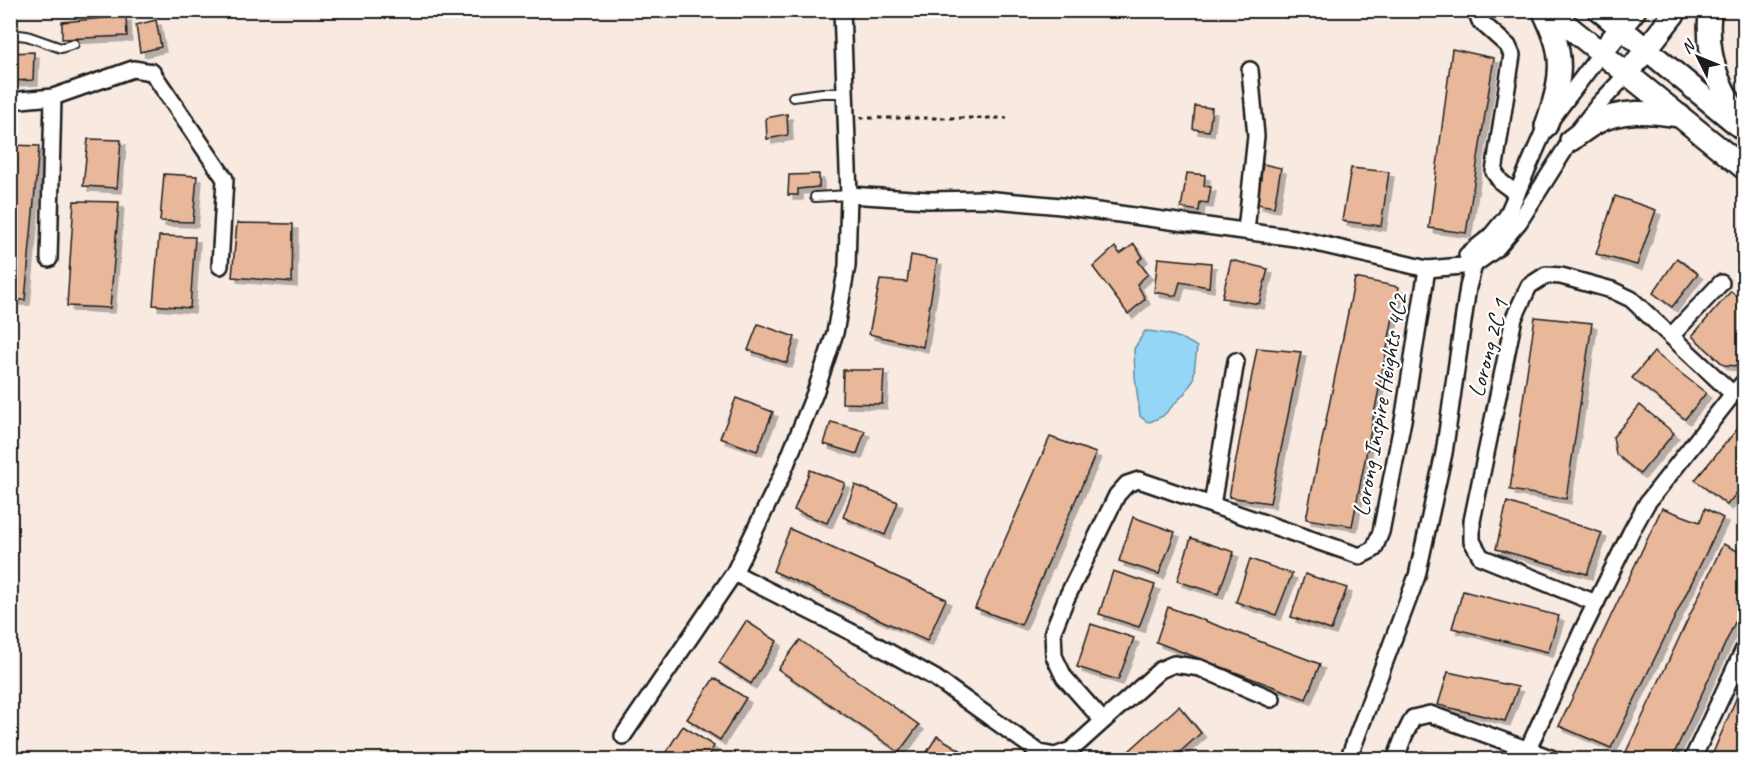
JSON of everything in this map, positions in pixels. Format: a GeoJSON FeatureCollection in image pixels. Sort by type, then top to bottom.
{"type":"FeatureCollection","features":[{"type":"Feature","properties":{"kind":"main road"},"geometry":{"type":"LineString","coordinates":[[1543,10],[1558,51],[1559,76],[1546,126]]}},
{"type":"Feature","properties":{"kind":"main road"},"geometry":{"type":"LineString","coordinates":[[1548,10],[1744,168]]}},
{"type":"Feature","properties":{"kind":"main road"},"geometry":{"type":"LineString","coordinates":[[1599,10],[1744,130]]}},
{"type":"Feature","properties":{"kind":"main road"},"geometry":{"type":"LineString","coordinates":[[1601,53],[1635,10]]}},
{"type":"Feature","properties":{"kind":"main road"},"geometry":{"type":"LineString","coordinates":[[1626,74],[1677,10]]}},
{"type":"Feature","properties":{"kind":"main road"},"geometry":{"type":"LineString","coordinates":[[1710,10],[1708,29],[1717,77],[1744,124]]}},
{"type":"Feature","properties":{"kind":"main road"},"geometry":{"type":"LineString","coordinates":[[1571,140],[1596,123],[1620,114],[1642,111],[1680,116]]}},
{"type":"Feature","properties":{"kind":"street"},"geometry":{"type":"LineString","coordinates":[[623,736],[734,573],[781,477],[815,393],[835,333],[847,266],[849,195],[843,10]]}},
{"type":"Feature","properties":{"kind":"street"},"geometry":{"type":"LineString","coordinates":[[1476,10],[1480,21],[1508,46],[1512,55],[1494,172],[1501,182],[1517,194]]}},
{"type":"Feature","properties":{"kind":"street"},"geometry":{"type":"LineString","coordinates":[[1348,759],[1417,576],[1444,453],[1474,257],[1507,216],[1546,126],[1601,53]]}},
{"type":"Feature","properties":{"kind":"street"},"geometry":{"type":"LineString","coordinates":[[10,101],[53,97],[133,69],[152,72],[225,179],[220,266]]}},
{"type":"Feature","properties":{"kind":"street"},"geometry":{"type":"LineString","coordinates":[[1246,231],[1256,136],[1250,70]]}},
{"type":"Feature","properties":{"kind":"street"},"geometry":{"type":"LineString","coordinates":[[849,195],[928,200],[984,199],[1022,202],[1295,238],[1427,269],[1464,256],[1474,257],[1496,249],[1519,222],[1571,140],[1599,103],[1626,74]]}},
{"type":"Feature","properties":{"kind":"street"},"geometry":{"type":"LineString","coordinates":[[49,259],[53,97]]}},
{"type":"Feature","properties":{"kind":"street","name":"Lorong Inspire Heights 4C2"},"geometry":{"type":"LineString","coordinates":[[1212,505],[1360,556],[1374,549],[1381,532],[1404,415],[1427,269]]}},
{"type":"Feature","properties":{"kind":"street","name":"Lorong 2C 1"},"geometry":{"type":"LineString","coordinates":[[1596,603],[1481,557],[1472,541],[1472,521],[1514,318],[1529,286],[1546,275],[1561,276],[1612,290],[1631,299],[1733,394]]}},
{"type":"Feature","properties":{"kind":"street"},"geometry":{"type":"LineString","coordinates":[[1671,336],[1721,283]]}},
{"type":"Feature","properties":{"kind":"street"},"geometry":{"type":"LineString","coordinates":[[1103,721],[1064,677],[1054,656],[1053,631],[1066,599],[1117,495],[1127,484],[1138,480],[1212,505],[1236,361]]}},
{"type":"Feature","properties":{"kind":"street"},"geometry":{"type":"LineString","coordinates":[[1528,749],[1596,603],[1647,503],[1744,382]]}},
{"type":"Feature","properties":{"kind":"street"},"geometry":{"type":"LineString","coordinates":[[734,573],[869,640],[935,678],[1040,753],[1055,756],[1071,750],[1160,669],[1174,664],[1200,668],[1272,699]]}},
{"type":"Feature","properties":{"kind":"street"},"geometry":{"type":"LineString","coordinates":[[1692,759],[1744,649]]}},
{"type":"Feature","properties":{"kind":"street"},"geometry":{"type":"LineString","coordinates":[[1395,759],[1413,718],[1430,714],[1556,759]]}},
{"type":"Feature","properties":{"kind":"lane"},"geometry":{"type":"LineString","coordinates":[[10,34],[27,36],[61,48],[74,44]]}},
{"type":"Feature","properties":{"kind":"lane"},"geometry":{"type":"LineString","coordinates":[[793,97],[845,93]]}},
{"type":"Feature","properties":{"kind":"lane"},"geometry":{"type":"LineString","coordinates":[[815,197],[849,195]]}},
{"type":"Feature","properties":{"kind":"path"},"geometry":{"type":"LineString","coordinates":[[846,118],[1007,118]]}},
{"type":"Feature","properties":{"kind":"water"},"geometry":{"type":"Polygon","coordinates":[[[1145,331],[1172,335],[1197,347],[1193,381],[1163,416],[1150,422],[1140,416],[1135,376],[1134,349],[1145,331]]]}},
{"type":"Feature","properties":{"kind":"building"},"geometry":{"type":"Polygon","coordinates":[[[126,16],[127,36],[62,39],[62,22],[126,16]]]}},
{"type":"Feature","properties":{"kind":"building"},"geometry":{"type":"Polygon","coordinates":[[[156,20],[161,47],[140,52],[136,25],[156,20]]]}},
{"type":"Feature","properties":{"kind":"building"},"geometry":{"type":"Polygon","coordinates":[[[1452,49],[1494,58],[1466,233],[1429,228],[1452,49]]]}},
{"type":"Feature","properties":{"kind":"building"},"geometry":{"type":"Polygon","coordinates":[[[34,52],[33,80],[10,81],[10,53],[34,52]]]}},
{"type":"Feature","properties":{"kind":"building"},"geometry":{"type":"Polygon","coordinates":[[[1195,106],[1212,108],[1209,131],[1193,129],[1195,106]]]}},
{"type":"Feature","properties":{"kind":"building"},"geometry":{"type":"Polygon","coordinates":[[[787,114],[788,135],[767,139],[766,118],[787,114]]]}},
{"type":"Feature","properties":{"kind":"building"},"geometry":{"type":"Polygon","coordinates":[[[88,139],[121,140],[117,188],[83,186],[88,139]]]}},
{"type":"Feature","properties":{"kind":"building"},"geometry":{"type":"Polygon","coordinates":[[[10,145],[39,146],[25,300],[10,300],[10,145]]]}},
{"type":"Feature","properties":{"kind":"building"},"geometry":{"type":"Polygon","coordinates":[[[1263,164],[1281,168],[1274,207],[1257,204],[1263,164]]]}},
{"type":"Feature","properties":{"kind":"building"},"geometry":{"type":"Polygon","coordinates":[[[1351,168],[1389,172],[1381,226],[1342,221],[1351,168]]]}},
{"type":"Feature","properties":{"kind":"building"},"geometry":{"type":"Polygon","coordinates":[[[1187,173],[1205,175],[1204,186],[1211,187],[1208,203],[1200,202],[1199,211],[1181,208],[1187,173]]]}},
{"type":"Feature","properties":{"kind":"building"},"geometry":{"type":"Polygon","coordinates":[[[164,174],[197,176],[193,222],[160,221],[164,174]]]}},
{"type":"Feature","properties":{"kind":"building"},"geometry":{"type":"Polygon","coordinates":[[[819,174],[819,187],[798,189],[798,195],[788,195],[789,175],[819,174]]]}},
{"type":"Feature","properties":{"kind":"building"},"geometry":{"type":"Polygon","coordinates":[[[1615,196],[1656,210],[1637,265],[1596,254],[1615,196]]]}},
{"type":"Feature","properties":{"kind":"building"},"geometry":{"type":"Polygon","coordinates":[[[74,201],[119,202],[110,308],[67,306],[74,201]]]}},
{"type":"Feature","properties":{"kind":"building"},"geometry":{"type":"Polygon","coordinates":[[[237,223],[293,224],[292,282],[232,277],[237,223]]]}},
{"type":"Feature","properties":{"kind":"building"},"geometry":{"type":"Polygon","coordinates":[[[159,236],[195,237],[190,308],[153,305],[159,236]]]}},
{"type":"Feature","properties":{"kind":"building"},"geometry":{"type":"Polygon","coordinates":[[[1134,244],[1143,257],[1138,261],[1148,274],[1137,284],[1145,299],[1128,314],[1093,267],[1115,247],[1120,254],[1134,244]]]}},
{"type":"Feature","properties":{"kind":"building"},"geometry":{"type":"Polygon","coordinates":[[[911,255],[937,260],[923,347],[869,334],[880,280],[907,282],[911,255]]]}},
{"type":"Feature","properties":{"kind":"building"},"geometry":{"type":"Polygon","coordinates":[[[1158,258],[1211,263],[1209,287],[1180,282],[1176,296],[1154,292],[1158,258]]]}},
{"type":"Feature","properties":{"kind":"building"},"geometry":{"type":"Polygon","coordinates":[[[1677,258],[1698,274],[1672,307],[1653,293],[1677,258]]]}},
{"type":"Feature","properties":{"kind":"building"},"geometry":{"type":"Polygon","coordinates":[[[1231,260],[1268,269],[1259,304],[1222,298],[1231,260]]]}},
{"type":"Feature","properties":{"kind":"building"},"geometry":{"type":"Polygon","coordinates":[[[1355,278],[1399,287],[1352,526],[1306,519],[1355,278]]]}},
{"type":"Feature","properties":{"kind":"building"},"geometry":{"type":"Polygon","coordinates":[[[1731,291],[1744,303],[1744,358],[1738,366],[1724,365],[1692,336],[1731,291]]]}},
{"type":"Feature","properties":{"kind":"building"},"geometry":{"type":"Polygon","coordinates":[[[1535,317],[1592,323],[1566,499],[1510,490],[1535,317]]]}},
{"type":"Feature","properties":{"kind":"building"},"geometry":{"type":"Polygon","coordinates":[[[758,324],[795,337],[787,363],[748,350],[758,324]]]}},
{"type":"Feature","properties":{"kind":"building"},"geometry":{"type":"Polygon","coordinates":[[[1257,348],[1301,352],[1270,503],[1229,497],[1257,348]]]}},
{"type":"Feature","properties":{"kind":"building"},"geometry":{"type":"Polygon","coordinates":[[[1654,352],[1706,393],[1685,419],[1632,378],[1654,352]]]}},
{"type":"Feature","properties":{"kind":"building"},"geometry":{"type":"Polygon","coordinates":[[[843,370],[884,370],[882,404],[842,403],[843,370]]]}},
{"type":"Feature","properties":{"kind":"building"},"geometry":{"type":"Polygon","coordinates":[[[736,398],[773,412],[757,451],[720,438],[736,398]]]}},
{"type":"Feature","properties":{"kind":"building"},"geometry":{"type":"Polygon","coordinates":[[[1640,405],[1674,433],[1640,474],[1616,454],[1613,437],[1640,405]]]}},
{"type":"Feature","properties":{"kind":"building"},"geometry":{"type":"Polygon","coordinates":[[[1744,421],[1744,484],[1727,505],[1695,480],[1744,421]]]}},
{"type":"Feature","properties":{"kind":"building"},"geometry":{"type":"Polygon","coordinates":[[[831,422],[865,431],[857,454],[824,444],[831,422]]]}},
{"type":"Feature","properties":{"kind":"building"},"geometry":{"type":"Polygon","coordinates":[[[1050,437],[1096,453],[1021,625],[975,608],[1050,437]]]}},
{"type":"Feature","properties":{"kind":"building"},"geometry":{"type":"Polygon","coordinates":[[[810,470],[845,483],[827,523],[794,510],[810,470]]]}},
{"type":"Feature","properties":{"kind":"building"},"geometry":{"type":"Polygon","coordinates":[[[855,485],[898,502],[885,535],[843,517],[855,485]]]}},
{"type":"Feature","properties":{"kind":"building"},"geometry":{"type":"Polygon","coordinates":[[[1507,502],[1602,533],[1587,574],[1496,549],[1507,502]]]}},
{"type":"Feature","properties":{"kind":"building"},"geometry":{"type":"Polygon","coordinates":[[[1662,508],[1700,522],[1705,508],[1723,518],[1611,748],[1559,726],[1662,508]]]}},
{"type":"Feature","properties":{"kind":"building"},"geometry":{"type":"Polygon","coordinates":[[[1133,517],[1175,532],[1159,574],[1119,561],[1133,517]]]}},
{"type":"Feature","properties":{"kind":"building"},"geometry":{"type":"Polygon","coordinates":[[[790,529],[946,599],[927,641],[773,571],[790,529]]]}},
{"type":"Feature","properties":{"kind":"building"},"geometry":{"type":"Polygon","coordinates":[[[1191,538],[1234,552],[1218,594],[1177,581],[1191,538]]]}},
{"type":"Feature","properties":{"kind":"building"},"geometry":{"type":"Polygon","coordinates":[[[1723,544],[1744,554],[1744,603],[1671,760],[1645,760],[1626,752],[1723,544]]]}},
{"type":"Feature","properties":{"kind":"building"},"geometry":{"type":"Polygon","coordinates":[[[1250,559],[1292,574],[1276,615],[1236,602],[1250,559]]]}},
{"type":"Feature","properties":{"kind":"building"},"geometry":{"type":"Polygon","coordinates":[[[1113,571],[1155,585],[1139,627],[1099,614],[1113,571]]]}},
{"type":"Feature","properties":{"kind":"building"},"geometry":{"type":"Polygon","coordinates":[[[1305,574],[1347,588],[1331,630],[1291,617],[1305,574]]]}},
{"type":"Feature","properties":{"kind":"building"},"geometry":{"type":"Polygon","coordinates":[[[1463,591],[1559,616],[1548,652],[1452,628],[1463,591]]]}},
{"type":"Feature","properties":{"kind":"building"},"geometry":{"type":"Polygon","coordinates":[[[1168,607],[1320,664],[1306,699],[1156,642],[1168,607]]]}},
{"type":"Feature","properties":{"kind":"building"},"geometry":{"type":"Polygon","coordinates":[[[746,621],[777,641],[751,684],[719,663],[746,621]]]}},
{"type":"Feature","properties":{"kind":"building"},"geometry":{"type":"Polygon","coordinates":[[[1091,624],[1134,638],[1118,680],[1077,667],[1091,624]]]}},
{"type":"Feature","properties":{"kind":"building"},"geometry":{"type":"Polygon","coordinates":[[[800,640],[919,725],[899,752],[778,669],[800,640]]]}},
{"type":"Feature","properties":{"kind":"building"},"geometry":{"type":"Polygon","coordinates":[[[1448,672],[1518,687],[1505,721],[1438,705],[1448,672]]]}},
{"type":"Feature","properties":{"kind":"building"},"geometry":{"type":"Polygon","coordinates":[[[714,678],[746,698],[720,740],[687,719],[714,678]]]}},
{"type":"Feature","properties":{"kind":"building"},"geometry":{"type":"Polygon","coordinates":[[[1744,680],[1744,760],[1710,760],[1744,680]]]}},
{"type":"Feature","properties":{"kind":"building"},"geometry":{"type":"Polygon","coordinates":[[[1179,706],[1201,733],[1171,760],[1119,760],[1179,706]]]}},
{"type":"Feature","properties":{"kind":"building"},"geometry":{"type":"Polygon","coordinates":[[[683,726],[714,746],[706,760],[661,760],[683,726]]]}},
{"type":"Feature","properties":{"kind":"building"},"geometry":{"type":"Polygon","coordinates":[[[937,736],[972,757],[970,760],[922,760],[937,736]]]}},
{"type":"Feature","properties":{"kind":"building"},"geometry":{"type":"Polygon","coordinates":[[[1422,751],[1453,760],[1419,760],[1422,751]]]}}]}
